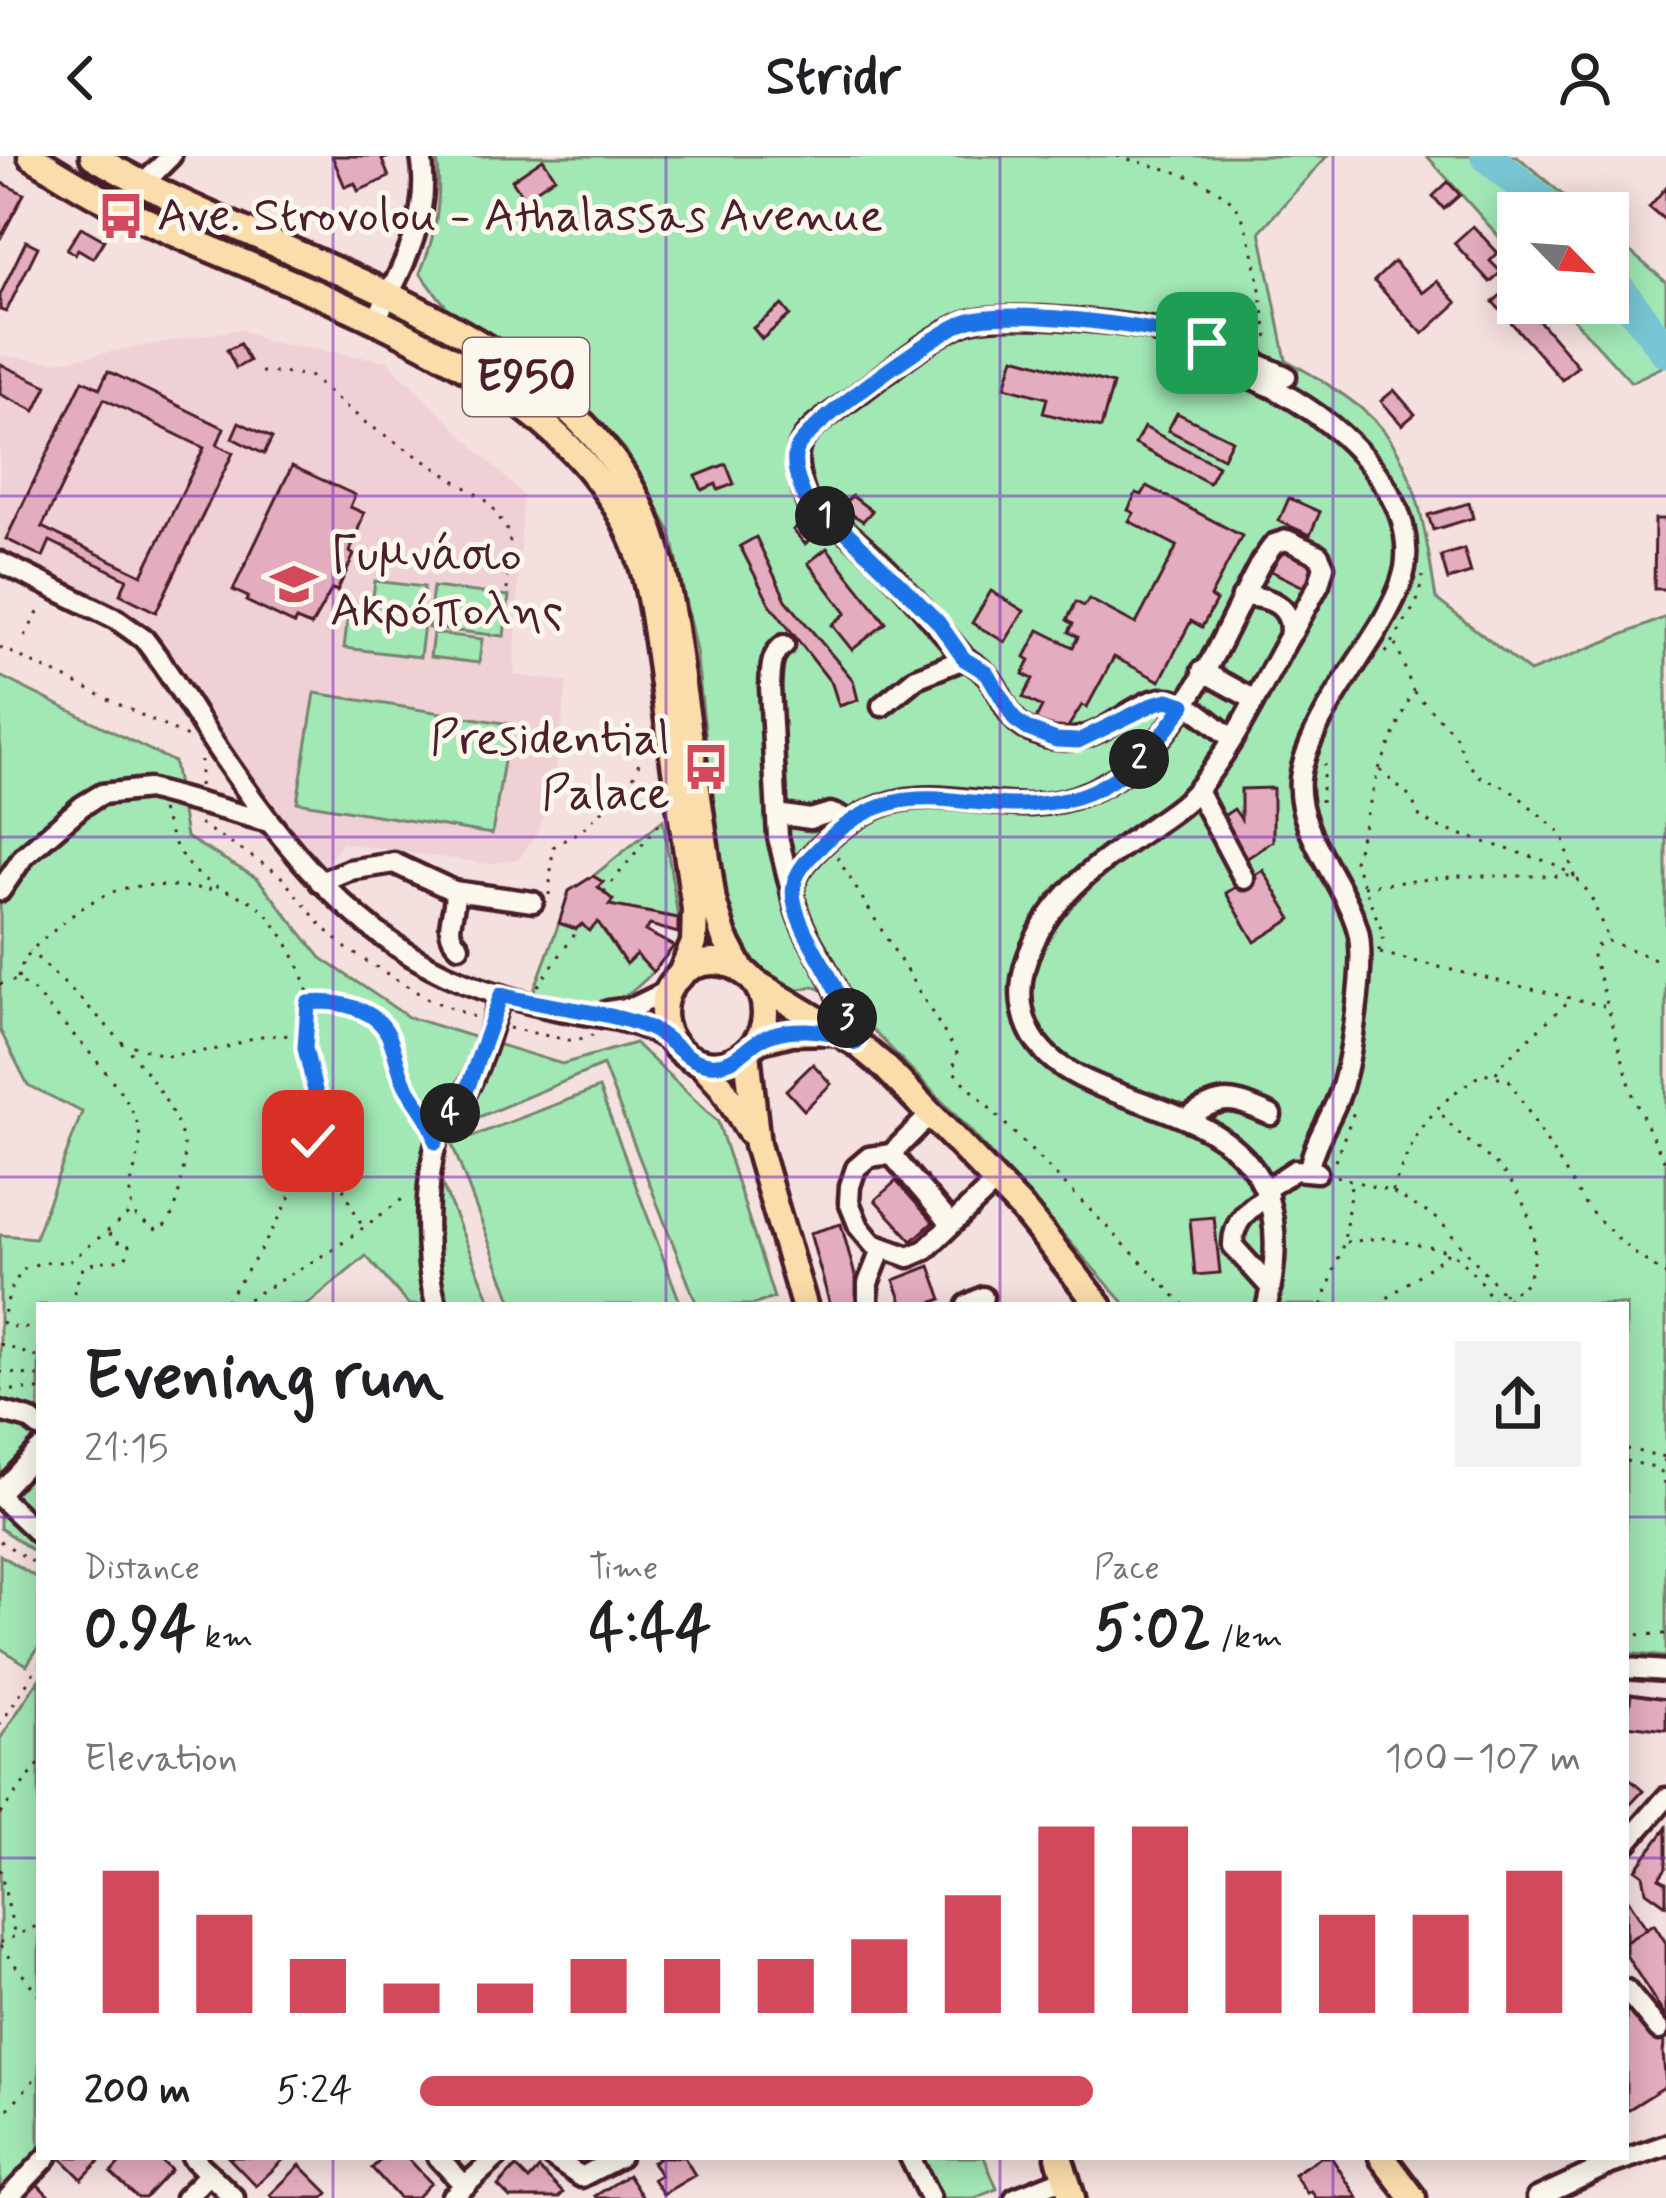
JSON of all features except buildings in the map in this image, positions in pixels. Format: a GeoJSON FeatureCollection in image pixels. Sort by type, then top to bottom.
{"type":"FeatureCollection","features":[{"type":"Feature","properties":{"kind":"main road","name":"E950"},"geometry":{"type":"LineString","coordinates":[[31,156],[132,214],[375,321],[498,390],[574,449],[600,481],[621,514],[647,586],[669,724],[696,926],[694,943],[675,983]]}},
{"type":"Feature","properties":{"kind":"main road","name":"E950"},"geometry":{"type":"LineString","coordinates":[[93,156],[459,332],[558,401],[602,448],[635,494],[656,545],[671,610],[713,901],[724,938],[748,976]]}},
{"type":"Feature","properties":{"kind":"main road"},"geometry":{"type":"LineString","coordinates":[[757,1145],[721,1085],[673,1042],[664,1017],[675,983],[697,966],[715,962],[748,976],[845,1037],[931,1114],[996,1182],[1098,1302]]}},
{"type":"Feature","properties":{"kind":"main road"},"geometry":{"type":"LineString","coordinates":[[748,976],[765,1009],[752,1047],[757,1145],[803,1302]]}},
{"type":"Feature","properties":{"kind":"main road"},"geometry":{"type":"LineString","coordinates":[[700,1062],[720,1064],[792,1032],[845,1037]]}},
{"type":"Feature","properties":{"kind":"main road"},"geometry":{"type":"LineString","coordinates":[[1384,2160],[1413,2198]]}},
{"type":"Feature","properties":{"kind":"street"},"geometry":{"type":"LineString","coordinates":[[143,184],[171,156]]}},
{"type":"Feature","properties":{"kind":"street"},"geometry":{"type":"LineString","coordinates":[[375,321],[420,217],[421,156]]}},
{"type":"Feature","properties":{"kind":"street"},"geometry":{"type":"LineString","coordinates":[[1207,343],[1211,329],[1231,314],[1240,318],[1254,362]]}},
{"type":"Feature","properties":{"kind":"street"},"geometry":{"type":"LineString","coordinates":[[1231,737],[1184,705],[1168,700],[1078,741],[1056,740],[1015,720],[987,673],[964,659],[938,622],[839,525],[810,511],[795,468],[796,450],[815,426],[907,358],[967,321],[1022,317],[1155,330],[1207,343],[1286,376]]}},
{"type":"Feature","properties":{"kind":"street"},"geometry":{"type":"LineString","coordinates":[[1155,330],[1177,348],[1284,394],[1342,436],[1375,472],[1396,506],[1404,544],[1405,566],[1395,601],[1312,742],[1300,781],[1306,818],[1358,931],[1361,957],[1340,1093],[1318,1172],[1295,1170],[1267,1192],[1233,1235],[1233,1246],[1269,1296]]}},
{"type":"Feature","properties":{"kind":"street"},"geometry":{"type":"LineString","coordinates":[[795,906],[796,876],[827,840],[894,800],[919,796],[1034,804],[1078,796],[1122,773],[1166,732],[1184,705],[1274,544],[1293,542],[1319,555],[1324,566],[1319,584],[1197,790],[1070,888],[1037,936],[1022,984],[1030,1031],[1056,1062],[1089,1081],[1187,1118],[1243,1158],[1267,1192],[1274,1226],[1269,1296]]}},
{"type":"Feature","properties":{"kind":"street"},"geometry":{"type":"LineString","coordinates":[[0,562],[116,619],[144,639],[269,822],[320,882],[377,931],[429,966],[501,995],[637,1024],[673,1042]]}},
{"type":"Feature","properties":{"kind":"street"},"geometry":{"type":"LineString","coordinates":[[1242,597],[1270,599],[1285,610],[1291,625],[1289,637]]}},
{"type":"Feature","properties":{"kind":"street"},"geometry":{"type":"LineString","coordinates":[[784,645],[772,664],[770,687],[783,864],[795,906],[838,994],[845,1037]]}},
{"type":"Feature","properties":{"kind":"street"},"geometry":{"type":"LineString","coordinates":[[882,706],[916,678],[964,659]]}},
{"type":"Feature","properties":{"kind":"street"},"geometry":{"type":"LineString","coordinates":[[1202,670],[1253,699]]}},
{"type":"Feature","properties":{"kind":"street"},"geometry":{"type":"LineString","coordinates":[[0,891],[24,856],[102,794],[155,790],[269,822]]}},
{"type":"Feature","properties":{"kind":"street"},"geometry":{"type":"LineString","coordinates":[[1197,790],[1244,879]]}},
{"type":"Feature","properties":{"kind":"street"},"geometry":{"type":"LineString","coordinates":[[777,814],[810,819],[841,814],[852,821]]}},
{"type":"Feature","properties":{"kind":"street"},"geometry":{"type":"LineString","coordinates":[[320,882],[350,870],[394,863],[454,891],[533,902]]}},
{"type":"Feature","properties":{"kind":"street"},"geometry":{"type":"LineString","coordinates":[[454,891],[448,928],[459,946]]}},
{"type":"Feature","properties":{"kind":"street"},"geometry":{"type":"LineString","coordinates":[[579,1012],[634,1007],[675,983]]}},
{"type":"Feature","properties":{"kind":"street"},"geometry":{"type":"LineString","coordinates":[[436,1302],[430,1279],[427,1207],[436,1142],[444,1120],[465,1095],[501,995]]}},
{"type":"Feature","properties":{"kind":"street"},"geometry":{"type":"LineString","coordinates":[[1187,1118],[1208,1104],[1231,1099],[1271,1115]]}},
{"type":"Feature","properties":{"kind":"street"},"geometry":{"type":"LineString","coordinates":[[931,1114],[891,1154],[869,1157],[856,1168],[849,1202],[859,1227],[882,1248],[909,1257],[925,1250],[996,1182]]}},
{"type":"Feature","properties":{"kind":"street"},"geometry":{"type":"LineString","coordinates":[[891,1154],[950,1223]]}},
{"type":"Feature","properties":{"kind":"street"},"geometry":{"type":"LineString","coordinates":[[868,1302],[868,1282],[882,1248]]}},
{"type":"Feature","properties":{"kind":"street"},"geometry":{"type":"LineString","coordinates":[[0,1411],[36,1425]]}},
{"type":"Feature","properties":{"kind":"street"},"geometry":{"type":"LineString","coordinates":[[36,1462],[0,1494],[36,1531]]}},
{"type":"Feature","properties":{"kind":"street"},"geometry":{"type":"LineString","coordinates":[[1629,1668],[1666,1671]]}},
{"type":"Feature","properties":{"kind":"street"},"geometry":{"type":"LineString","coordinates":[[1629,1841],[1666,1798]]}},
{"type":"Feature","properties":{"kind":"street"},"geometry":{"type":"LineString","coordinates":[[1629,1994],[1659,2030]]}},
{"type":"Feature","properties":{"kind":"street"},"geometry":{"type":"LineString","coordinates":[[1629,2157],[1666,2145]]}},
{"type":"Feature","properties":{"kind":"street"},"geometry":{"type":"LineString","coordinates":[[8,2198],[44,2160]]}},
{"type":"Feature","properties":{"kind":"street"},"geometry":{"type":"LineString","coordinates":[[195,2160],[234,2198]]}},
{"type":"Feature","properties":{"kind":"street"},"geometry":{"type":"LineString","coordinates":[[440,2160],[458,2192],[494,2160]]}},
{"type":"Feature","properties":{"kind":"street"},"geometry":{"type":"LineString","coordinates":[[556,2160],[581,2177],[614,2160]]}},
{"type":"Feature","properties":{"kind":"street"},"geometry":{"type":"LineString","coordinates":[[911,2160],[930,2198]]}},
{"type":"Feature","properties":{"kind":"street"},"geometry":{"type":"LineString","coordinates":[[1537,2198],[1620,2160]]}},
{"type":"Feature","properties":{"kind":"street"},"geometry":{"type":"LineString","coordinates":[[185,2198],[209,2174]]}},
{"type":"Feature","properties":{"kind":"street"},"geometry":{"type":"LineString","coordinates":[[1015,2198],[1066,2178]]}},
{"type":"Feature","properties":{"kind":"path"},"geometry":{"type":"LineString","coordinates":[[1118,156],[1185,176],[1235,204],[1246,227],[1269,349],[1286,376]]}},
{"type":"Feature","properties":{"kind":"path"},"geometry":{"type":"LineString","coordinates":[[276,224],[285,202]]}},
{"type":"Feature","properties":{"kind":"path"},"geometry":{"type":"LineString","coordinates":[[261,372],[308,375],[366,423],[490,503],[510,535],[507,590]]}},
{"type":"Feature","properties":{"kind":"path"},"geometry":{"type":"LineString","coordinates":[[25,637],[51,587]]}},
{"type":"Feature","properties":{"kind":"path"},"geometry":{"type":"LineString","coordinates":[[1395,641],[1413,691],[1455,735],[1467,763],[1481,776],[1510,789],[1564,835],[1574,876]]}},
{"type":"Feature","properties":{"kind":"path"},"geometry":{"type":"LineString","coordinates":[[1413,691],[1379,769],[1354,862],[1384,936],[1379,953],[1606,1006]]}},
{"type":"Feature","properties":{"kind":"path"},"geometry":{"type":"LineString","coordinates":[[533,902],[544,902],[552,891],[553,847],[583,830],[631,782],[654,728],[669,724]]}},
{"type":"Feature","properties":{"kind":"path"},"geometry":{"type":"LineString","coordinates":[[1379,769],[1411,798],[1420,817],[1436,827],[1552,862],[1574,876],[1590,894],[1609,941]]}},
{"type":"Feature","properties":{"kind":"path"},"geometry":{"type":"LineString","coordinates":[[155,790],[186,865],[198,876],[254,903],[277,927],[298,968],[308,1003],[305,1035],[320,1112],[316,1133],[248,1275],[224,1302]]}},
{"type":"Feature","properties":{"kind":"path"},"geometry":{"type":"LineString","coordinates":[[604,892],[662,819]]}},
{"type":"Feature","properties":{"kind":"path"},"geometry":{"type":"LineString","coordinates":[[827,840],[958,1054],[952,1070],[1181,1302]]}},
{"type":"Feature","properties":{"kind":"path"},"geometry":{"type":"LineString","coordinates":[[1364,886],[1460,876],[1574,876]]}},
{"type":"Feature","properties":{"kind":"path"},"geometry":{"type":"LineString","coordinates":[[17,980],[30,951],[71,914],[111,890],[140,884],[226,891]]}},
{"type":"Feature","properties":{"kind":"path"},"geometry":{"type":"LineString","coordinates":[[532,996],[582,924]]}},
{"type":"Feature","properties":{"kind":"path"},"geometry":{"type":"LineString","coordinates":[[1664,962],[1609,941],[1596,946],[1593,956],[1634,1100],[1666,1164]]}},
{"type":"Feature","properties":{"kind":"path"},"geometry":{"type":"LineString","coordinates":[[17,980],[44,1003],[123,1096],[139,1141],[129,1192],[134,1210],[151,1230],[165,1227],[176,1207],[185,1163],[182,1136],[118,1040],[30,951]]}},
{"type":"Feature","properties":{"kind":"path"},"geometry":{"type":"LineString","coordinates":[[0,984],[17,980]]}},
{"type":"Feature","properties":{"kind":"path"},"geometry":{"type":"LineString","coordinates":[[1495,1075],[1571,999]]}},
{"type":"Feature","properties":{"kind":"path"},"geometry":{"type":"LineString","coordinates":[[308,1003],[343,1005],[384,1026],[402,1077],[434,1130],[436,1142]]}},
{"type":"Feature","properties":{"kind":"path"},"geometry":{"type":"LineString","coordinates":[[118,1040],[166,1057],[225,1048],[258,1036],[305,1035]]}},
{"type":"Feature","properties":{"kind":"path"},"geometry":{"type":"LineString","coordinates":[[1392,1192],[1422,1123],[1440,1110],[1447,1095],[1484,1073],[1495,1075],[1510,1080],[1588,1209],[1630,1250],[1666,1275]]}},
{"type":"Feature","properties":{"kind":"path"},"geometry":{"type":"LineString","coordinates":[[1440,1110],[1450,1127],[1500,1168],[1519,1195],[1537,1247],[1530,1278],[1520,1290],[1506,1292],[1495,1302]]}},
{"type":"Feature","properties":{"kind":"path"},"geometry":{"type":"LineString","coordinates":[[316,1133],[363,1229]]}},
{"type":"Feature","properties":{"kind":"path"},"geometry":{"type":"LineString","coordinates":[[1318,1172],[1392,1192],[1438,1220],[1511,1302]]}},
{"type":"Feature","properties":{"kind":"path"},"geometry":{"type":"LineString","coordinates":[[1323,1302],[1344,1242],[1351,1182]]}},
{"type":"Feature","properties":{"kind":"path"},"geometry":{"type":"LineString","coordinates":[[243,1302],[363,1229],[418,1186]]}},
{"type":"Feature","properties":{"kind":"path"},"geometry":{"type":"LineString","coordinates":[[36,1329],[2,1322],[10,1291],[22,1270],[42,1262],[69,1262],[134,1210]]}},
{"type":"Feature","properties":{"kind":"path"},"geometry":{"type":"LineString","coordinates":[[76,1302],[74,1289],[83,1268],[124,1259],[131,1250],[128,1244],[113,1241],[107,1228]]}},
{"type":"Feature","properties":{"kind":"path"},"geometry":{"type":"LineString","coordinates":[[1344,1242],[1383,1238],[1451,1251],[1493,1302]]}},
{"type":"Feature","properties":{"kind":"path"},"geometry":{"type":"LineString","coordinates":[[1382,1302],[1451,1251]]}},
{"type":"Feature","properties":{"kind":"path"},"geometry":{"type":"LineString","coordinates":[[0,1344],[36,1357]]}},
{"type":"Feature","properties":{"kind":"path"},"geometry":{"type":"LineString","coordinates":[[0,1372],[36,1376]]}},
{"type":"Feature","properties":{"kind":"path"},"geometry":{"type":"LineString","coordinates":[[0,1390],[36,1390]]}},
{"type":"Feature","properties":{"kind":"path"},"geometry":{"type":"LineString","coordinates":[[1629,1450],[1666,1457],[1660,1468],[1666,1484]]}},
{"type":"Feature","properties":{"kind":"path"},"geometry":{"type":"LineString","coordinates":[[1629,1462],[1660,1468]]}},
{"type":"Feature","properties":{"kind":"path"},"geometry":{"type":"LineString","coordinates":[[0,1541],[36,1564]]}},
{"type":"Feature","properties":{"kind":"path"},"geometry":{"type":"LineString","coordinates":[[1629,1635],[1666,1634]]}},
{"type":"Feature","properties":{"kind":"path"},"geometry":{"type":"LineString","coordinates":[[0,1725],[36,1669]]}},
{"type":"Feature","properties":{"kind":"path"},"geometry":{"type":"LineString","coordinates":[[0,1814],[36,1768]]}},
{"type":"Feature","properties":{"kind":"path"},"geometry":{"type":"LineString","coordinates":[[0,1869],[15,1936]]}},
{"type":"Feature","properties":{"kind":"path"},"geometry":{"type":"LineString","coordinates":[[36,1926],[0,1944],[36,1991]]}},
{"type":"Feature","properties":{"kind":"path"},"geometry":{"type":"LineString","coordinates":[[0,2118],[36,2077]]}},
{"type":"Feature","properties":{"kind":"shaded area","name":"Γυμνάσιο Ακρόπολης"},"geometry":{"type":"Polygon","coordinates":[[[240,329],[267,342],[387,361],[523,495],[514,675],[567,682],[555,780],[538,831],[519,859],[489,864],[342,843],[325,867],[273,817],[139,618],[0,551],[0,356],[54,362],[240,329]]]}},
{"type":"Feature","properties":{"kind":"green space"},"geometry":{"type":"Polygon","coordinates":[[[437,156],[1327,156],[1260,231],[1286,360],[1364,410],[1396,449],[1420,511],[1436,599],[1530,672],[1666,617],[1666,1657],[1629,1653],[1629,1302],[1123,1302],[875,1032],[832,994],[813,986],[793,991],[770,978],[733,938],[725,907],[696,651],[671,532],[625,449],[579,402],[520,355],[452,314],[420,273],[431,244],[439,186],[437,156]]]}},
{"type":"Feature","properties":{"kind":"green space"},"geometry":{"type":"Polygon","coordinates":[[[1427,156],[1517,156],[1559,192],[1497,192],[1497,234],[1427,156]]]}},
{"type":"Feature","properties":{"kind":"green space"},"geometry":{"type":"Polygon","coordinates":[[[1629,251],[1666,282],[1666,365],[1631,382],[1578,324],[1629,324],[1629,251]]]}},
{"type":"Feature","properties":{"kind":"green space"},"geometry":{"type":"Polygon","coordinates":[[[375,581],[424,587],[421,611],[372,605],[375,581]]]}},
{"type":"Feature","properties":{"kind":"green space"},"geometry":{"type":"Polygon","coordinates":[[[433,587],[509,596],[504,636],[428,628],[433,587]]]}},
{"type":"Feature","properties":{"kind":"green space"},"geometry":{"type":"Polygon","coordinates":[[[349,608],[425,616],[420,657],[344,648],[349,608]]]}},
{"type":"Feature","properties":{"kind":"green space"},"geometry":{"type":"Polygon","coordinates":[[[433,633],[482,639],[479,663],[430,657],[433,633]]]}},
{"type":"Feature","properties":{"kind":"green space"},"geometry":{"type":"Polygon","coordinates":[[[0,676],[174,762],[186,837],[258,879],[321,958],[408,1017],[562,1064],[635,1043],[718,1122],[774,1298],[696,1302],[603,1065],[424,1140],[491,1302],[406,1302],[366,1256],[311,1302],[36,1302],[36,1553],[0,1528],[0,1235],[35,1238],[82,1112],[28,1085],[0,1030],[0,676]]]}},
{"type":"Feature","properties":{"kind":"green space"},"geometry":{"type":"Polygon","coordinates":[[[315,693],[510,724],[492,834],[297,802],[315,693]]]}},
{"type":"Feature","properties":{"kind":"green space"},"geometry":{"type":"Polygon","coordinates":[[[663,820],[678,918],[609,905],[612,900],[598,887],[603,882],[593,876],[663,820]]]}},
{"type":"Feature","properties":{"kind":"green space"},"geometry":{"type":"Polygon","coordinates":[[[598,922],[625,963],[636,954],[653,972],[624,996],[597,1005],[532,996],[559,923],[576,929],[582,924],[589,931],[598,922]]]}},
{"type":"Feature","properties":{"kind":"green space"},"geometry":{"type":"Polygon","coordinates":[[[599,1088],[680,1302],[512,1302],[452,1144],[599,1088]]]}},
{"type":"Feature","properties":{"kind":"green space"},"geometry":{"type":"Polygon","coordinates":[[[0,1555],[36,1577],[36,1651],[27,1665],[0,1648],[0,1555]]]}},
{"type":"Feature","properties":{"kind":"green space"},"geometry":{"type":"Polygon","coordinates":[[[36,1684],[36,2158],[0,2197],[0,1739],[36,1684]]]}},
{"type":"Feature","properties":{"kind":"green space"},"geometry":{"type":"Polygon","coordinates":[[[922,2160],[985,2160],[997,2189],[975,2198],[939,2198],[922,2160]]]}},
{"type":"Feature","properties":{"kind":"waterway"},"geometry":{"type":"LineString","coordinates":[[1487,156],[1530,192]]}},
{"type":"Feature","properties":{"kind":"waterway"},"geometry":{"type":"LineString","coordinates":[[1629,303],[1666,351]]}},
{"type":"Feature","properties":{"kind":"place","name":"Ave. Strovolou - Athalassas Avenue"},"geometry":{"type":"Point","coordinates":[121,216]}},
{"type":"Feature","properties":{"kind":"place","name":"Γυμνάσιο Ακρόπολης"},"geometry":{"type":"Point","coordinates":[294,584]}},
{"type":"Feature","properties":{"kind":"place","name":"Presidential Palace"},"geometry":{"type":"Point","coordinates":[706,767]}},
{"type":"Feature","properties":{"kind":"route"},"geometry":{"type":"LineString","coordinates":[[313,1141],[320,1112],[305,1048],[308,1003],[343,1005],[384,1026],[402,1077],[434,1130],[436,1142],[444,1120],[465,1095],[501,995],[637,1024],[673,1042],[688,1057],[710,1064],[730,1062],[757,1041],[792,1032],[835,1031],[856,1043],[793,899],[796,876],[813,854],[858,817],[894,800],[941,796],[1034,804],[1090,792],[1151,748],[1184,705],[1168,700],[1156,703],[1078,741],[1056,740],[1020,725],[987,673],[964,659],[938,622],[839,525],[810,511],[795,468],[796,450],[815,426],[907,358],[967,321],[1022,317],[1114,325],[1181,334],[1207,343]]}}]}
